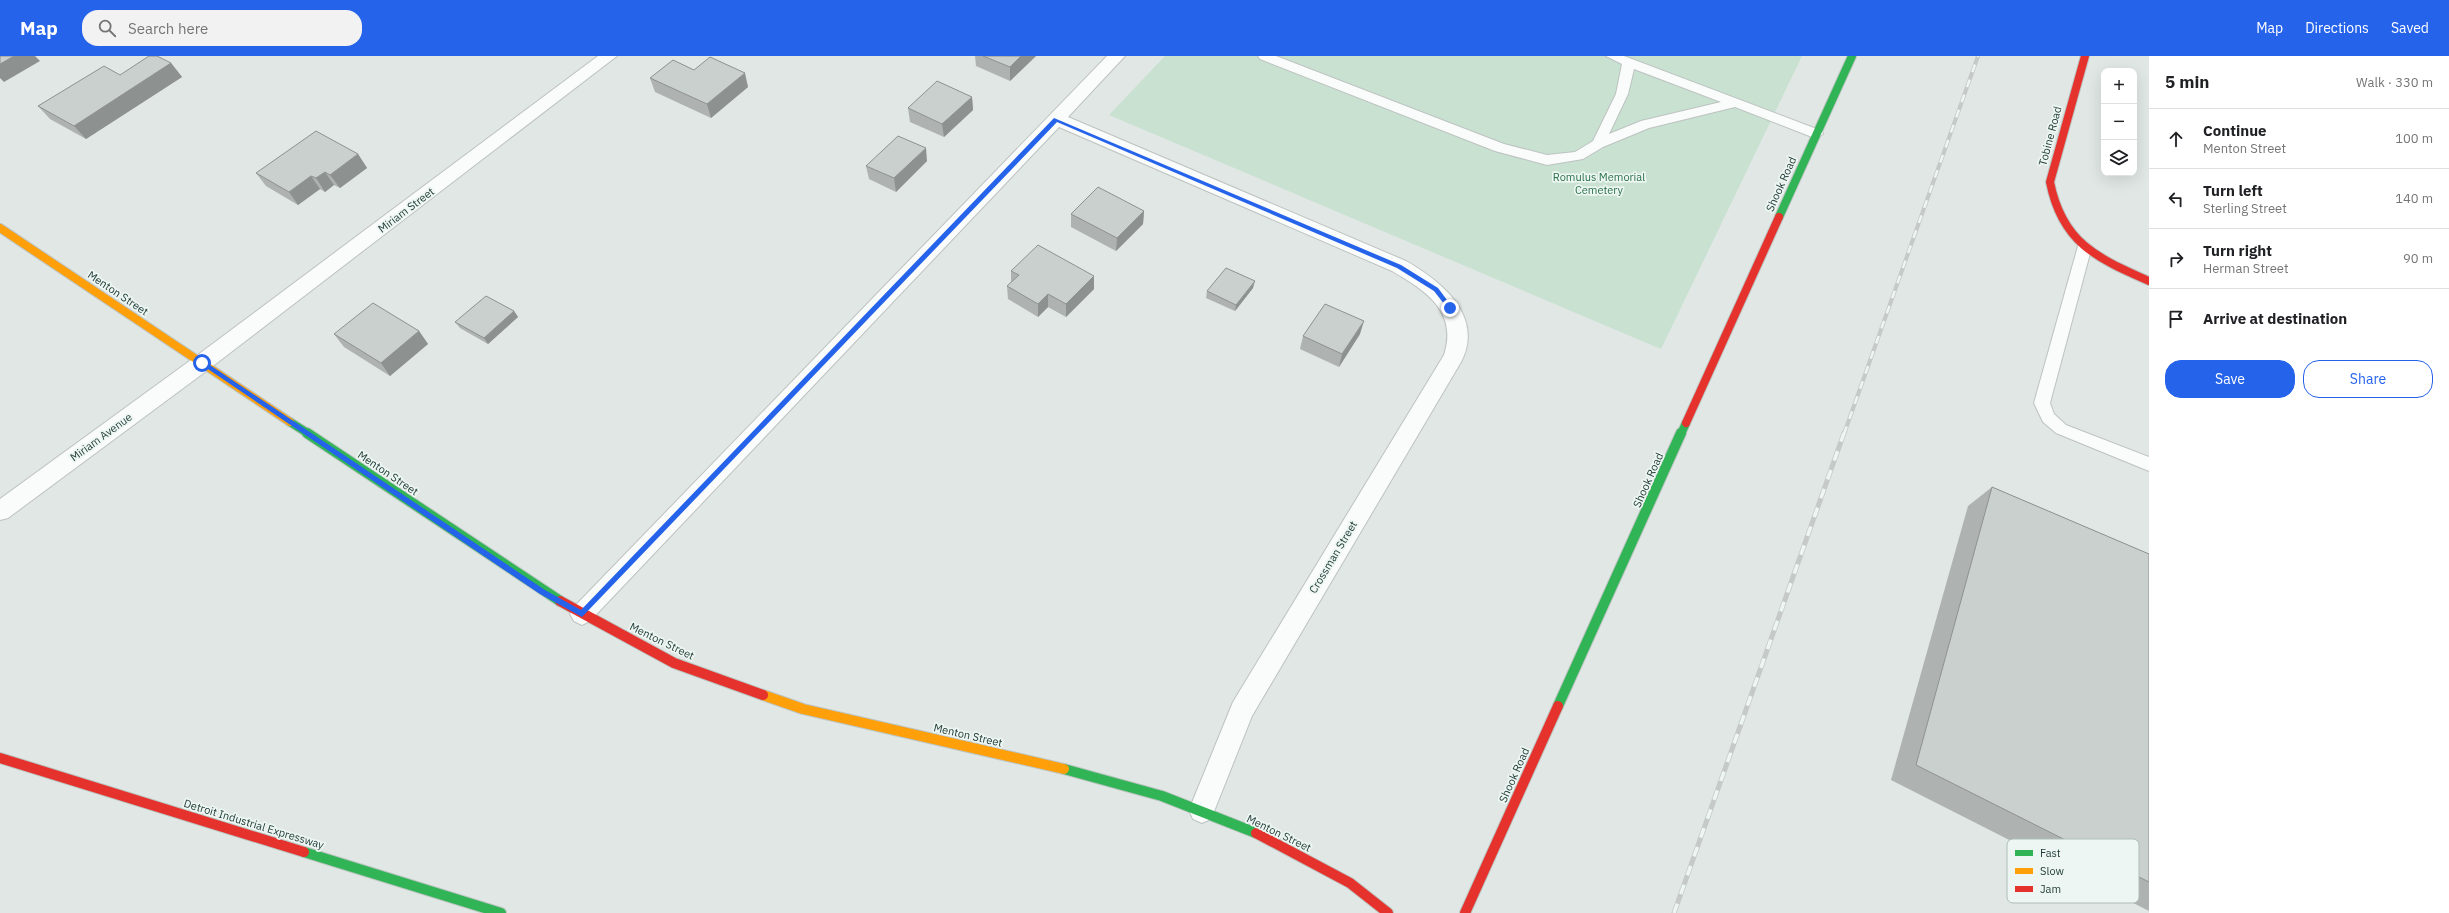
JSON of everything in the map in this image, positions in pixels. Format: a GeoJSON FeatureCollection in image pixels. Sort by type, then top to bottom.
{"type":"FeatureCollection","features":[{"type":"Feature","properties":{"kind":"main road","name":"Shook Road"},"geometry":{"type":"LineString","coordinates":[[1465,913],[1852,56]]}},
{"type":"Feature","properties":{"kind":"main road","name":"Tobine Road"},"geometry":{"type":"LineString","coordinates":[[2085,56],[2050,182],[2052,201],[2062,222],[2085,246],[2114,267],[2149,282]]}},
{"type":"Feature","properties":{"kind":"main road","name":"Menton Street"},"geometry":{"type":"LineString","coordinates":[[0,228],[543,592],[674,663],[803,709],[1103,778],[1202,810],[1264,838],[1350,883],[1388,913]]}},
{"type":"Feature","properties":{"kind":"main road","name":"Detroit Industrial Expressway"},"geometry":{"type":"LineString","coordinates":[[0,758],[501,913]]}},
{"type":"Feature","properties":{"kind":"street","name":"Miriam Street"},"geometry":{"type":"LineString","coordinates":[[202,363],[610,56]]}},
{"type":"Feature","properties":{"kind":"street"},"geometry":{"type":"LineString","coordinates":[[582,614],[1117,56]]}},
{"type":"Feature","properties":{"kind":"street","name":"Crossman Street"},"geometry":{"type":"LineString","coordinates":[[1056,119],[1399,266],[1430,285],[1455,316],[1459,336],[1454,356],[1242,710],[1202,810]]}},
{"type":"Feature","properties":{"kind":"street","name":"Miriam Avenue"},"geometry":{"type":"LineString","coordinates":[[0,511],[202,363]]}},
{"type":"Feature","properties":{"kind":"lane"},"geometry":{"type":"LineString","coordinates":[[1264,56],[1507,149],[1547,160],[1578,156],[1598,144],[1646,124],[1736,103]]}},
{"type":"Feature","properties":{"kind":"lane"},"geometry":{"type":"LineString","coordinates":[[1612,56],[1817,134]]}},
{"type":"Feature","properties":{"kind":"lane"},"geometry":{"type":"LineString","coordinates":[[1598,144],[1622,94],[1629,63]]}},
{"type":"Feature","properties":{"kind":"lane"},"geometry":{"type":"LineString","coordinates":[[2085,246],[2042,403],[2048,418],[2061,429],[2149,464]]}},
{"type":"Feature","properties":{"kind":"green space","name":"Romulus Memorial Cemetery"},"geometry":{"type":"Polygon","coordinates":[[[1165,56],[1802,56],[1661,349],[1109,115],[1165,56]]]}},
{"type":"Feature","properties":{"kind":"building"},"geometry":{"type":"Polygon","coordinates":[[[0,56],[14,56],[0,64],[0,56]]]}},
{"type":"Feature","properties":{"kind":"building"},"geometry":{"type":"Polygon","coordinates":[[[149,56],[157,56],[171,63],[74,126],[38,106],[104,66],[120,75],[149,56]]]}},
{"type":"Feature","properties":{"kind":"building"},"geometry":{"type":"Polygon","coordinates":[[[983,56],[1021,56],[1010,67],[983,56]]]}},
{"type":"Feature","properties":{"kind":"building"},"geometry":{"type":"Polygon","coordinates":[[[710,57],[745,73],[707,104],[650,78],[673,60],[694,70],[710,57]]]}},
{"type":"Feature","properties":{"kind":"building"},"geometry":{"type":"Polygon","coordinates":[[[937,81],[972,97],[942,124],[908,108],[937,81]]]}},
{"type":"Feature","properties":{"kind":"building"},"geometry":{"type":"Polygon","coordinates":[[[316,131],[358,154],[330,175],[325,172],[316,178],[311,176],[289,192],[256,173],[316,131]]]}},
{"type":"Feature","properties":{"kind":"building"},"geometry":{"type":"Polygon","coordinates":[[[898,136],[926,148],[894,178],[866,166],[898,136]]]}},
{"type":"Feature","properties":{"kind":"building"},"geometry":{"type":"Polygon","coordinates":[[[1098,187],[1144,211],[1117,238],[1071,214],[1098,187]]]}},
{"type":"Feature","properties":{"kind":"building"},"geometry":{"type":"Polygon","coordinates":[[[1038,245],[1094,276],[1066,304],[1048,294],[1038,304],[1007,286],[1019,275],[1011,271],[1038,245]]]}},
{"type":"Feature","properties":{"kind":"building"},"geometry":{"type":"Polygon","coordinates":[[[1226,268],[1255,281],[1236,305],[1207,291],[1226,268]]]}},
{"type":"Feature","properties":{"kind":"building"},"geometry":{"type":"Polygon","coordinates":[[[486,296],[514,311],[484,338],[455,322],[486,296]]]}},
{"type":"Feature","properties":{"kind":"building"},"geometry":{"type":"Polygon","coordinates":[[[373,303],[419,331],[381,363],[334,334],[373,303]]]}},
{"type":"Feature","properties":{"kind":"building"},"geometry":{"type":"Polygon","coordinates":[[[1325,304],[1364,321],[1342,354],[1303,336],[1325,304]]]}},
{"type":"Feature","properties":{"kind":"building"},"geometry":{"type":"Polygon","coordinates":[[[1992,487],[2149,554],[2149,882],[2139,877],[2139,839],[2063,839],[1916,765],[1992,487]]]}},
{"type":"Feature","properties":{"kind":"railway"},"geometry":{"type":"LineString","coordinates":[[1844,434],[1978,56]]}},
{"type":"Feature","properties":{"kind":"railway"},"geometry":{"type":"LineString","coordinates":[[1674,913],[1844,433]]}},
{"type":"Feature","properties":{"kind":"traffic: fast"},"geometry":{"type":"LineString","coordinates":[[1779,217],[1852,56]]}},
{"type":"Feature","properties":{"kind":"traffic: fast"},"geometry":{"type":"LineString","coordinates":[[290,422],[560,601]]}},
{"type":"Feature","properties":{"kind":"traffic: fast"},"geometry":{"type":"LineString","coordinates":[[1558,706],[1686,423]]}},
{"type":"Feature","properties":{"kind":"traffic: fast"},"geometry":{"type":"LineString","coordinates":[[1064,769],[1162,796],[1256,833]]}},
{"type":"Feature","properties":{"kind":"traffic: fast"},"geometry":{"type":"LineString","coordinates":[[304,852],[501,913]]}},
{"type":"Feature","properties":{"kind":"traffic: slow"},"geometry":{"type":"LineString","coordinates":[[0,228],[290,422]]}},
{"type":"Feature","properties":{"kind":"traffic: slow"},"geometry":{"type":"LineString","coordinates":[[763,695],[803,709],[1064,769]]}},
{"type":"Feature","properties":{"kind":"traffic: jam"},"geometry":{"type":"LineString","coordinates":[[2085,56],[2050,182],[2054,202],[2061,219],[2071,233],[2083,245],[2114,265],[2149,281]]}},
{"type":"Feature","properties":{"kind":"traffic: jam"},"geometry":{"type":"LineString","coordinates":[[1686,423],[1779,217]]}},
{"type":"Feature","properties":{"kind":"traffic: jam"},"geometry":{"type":"LineString","coordinates":[[560,601],[674,663],[763,695]]}},
{"type":"Feature","properties":{"kind":"traffic: jam"},"geometry":{"type":"LineString","coordinates":[[1465,913],[1558,706]]}},
{"type":"Feature","properties":{"kind":"traffic: jam"},"geometry":{"type":"LineString","coordinates":[[0,758],[304,852]]}},
{"type":"Feature","properties":{"kind":"traffic: jam"},"geometry":{"type":"LineString","coordinates":[[1256,833],[1350,883],[1388,913]]}},
{"type":"Feature","properties":{"kind":"route"},"geometry":{"type":"LineString","coordinates":[[202,363],[543,592],[582,614],[1056,119],[1399,266],[1424,280],[1436,290],[1450,308]]}}]}
